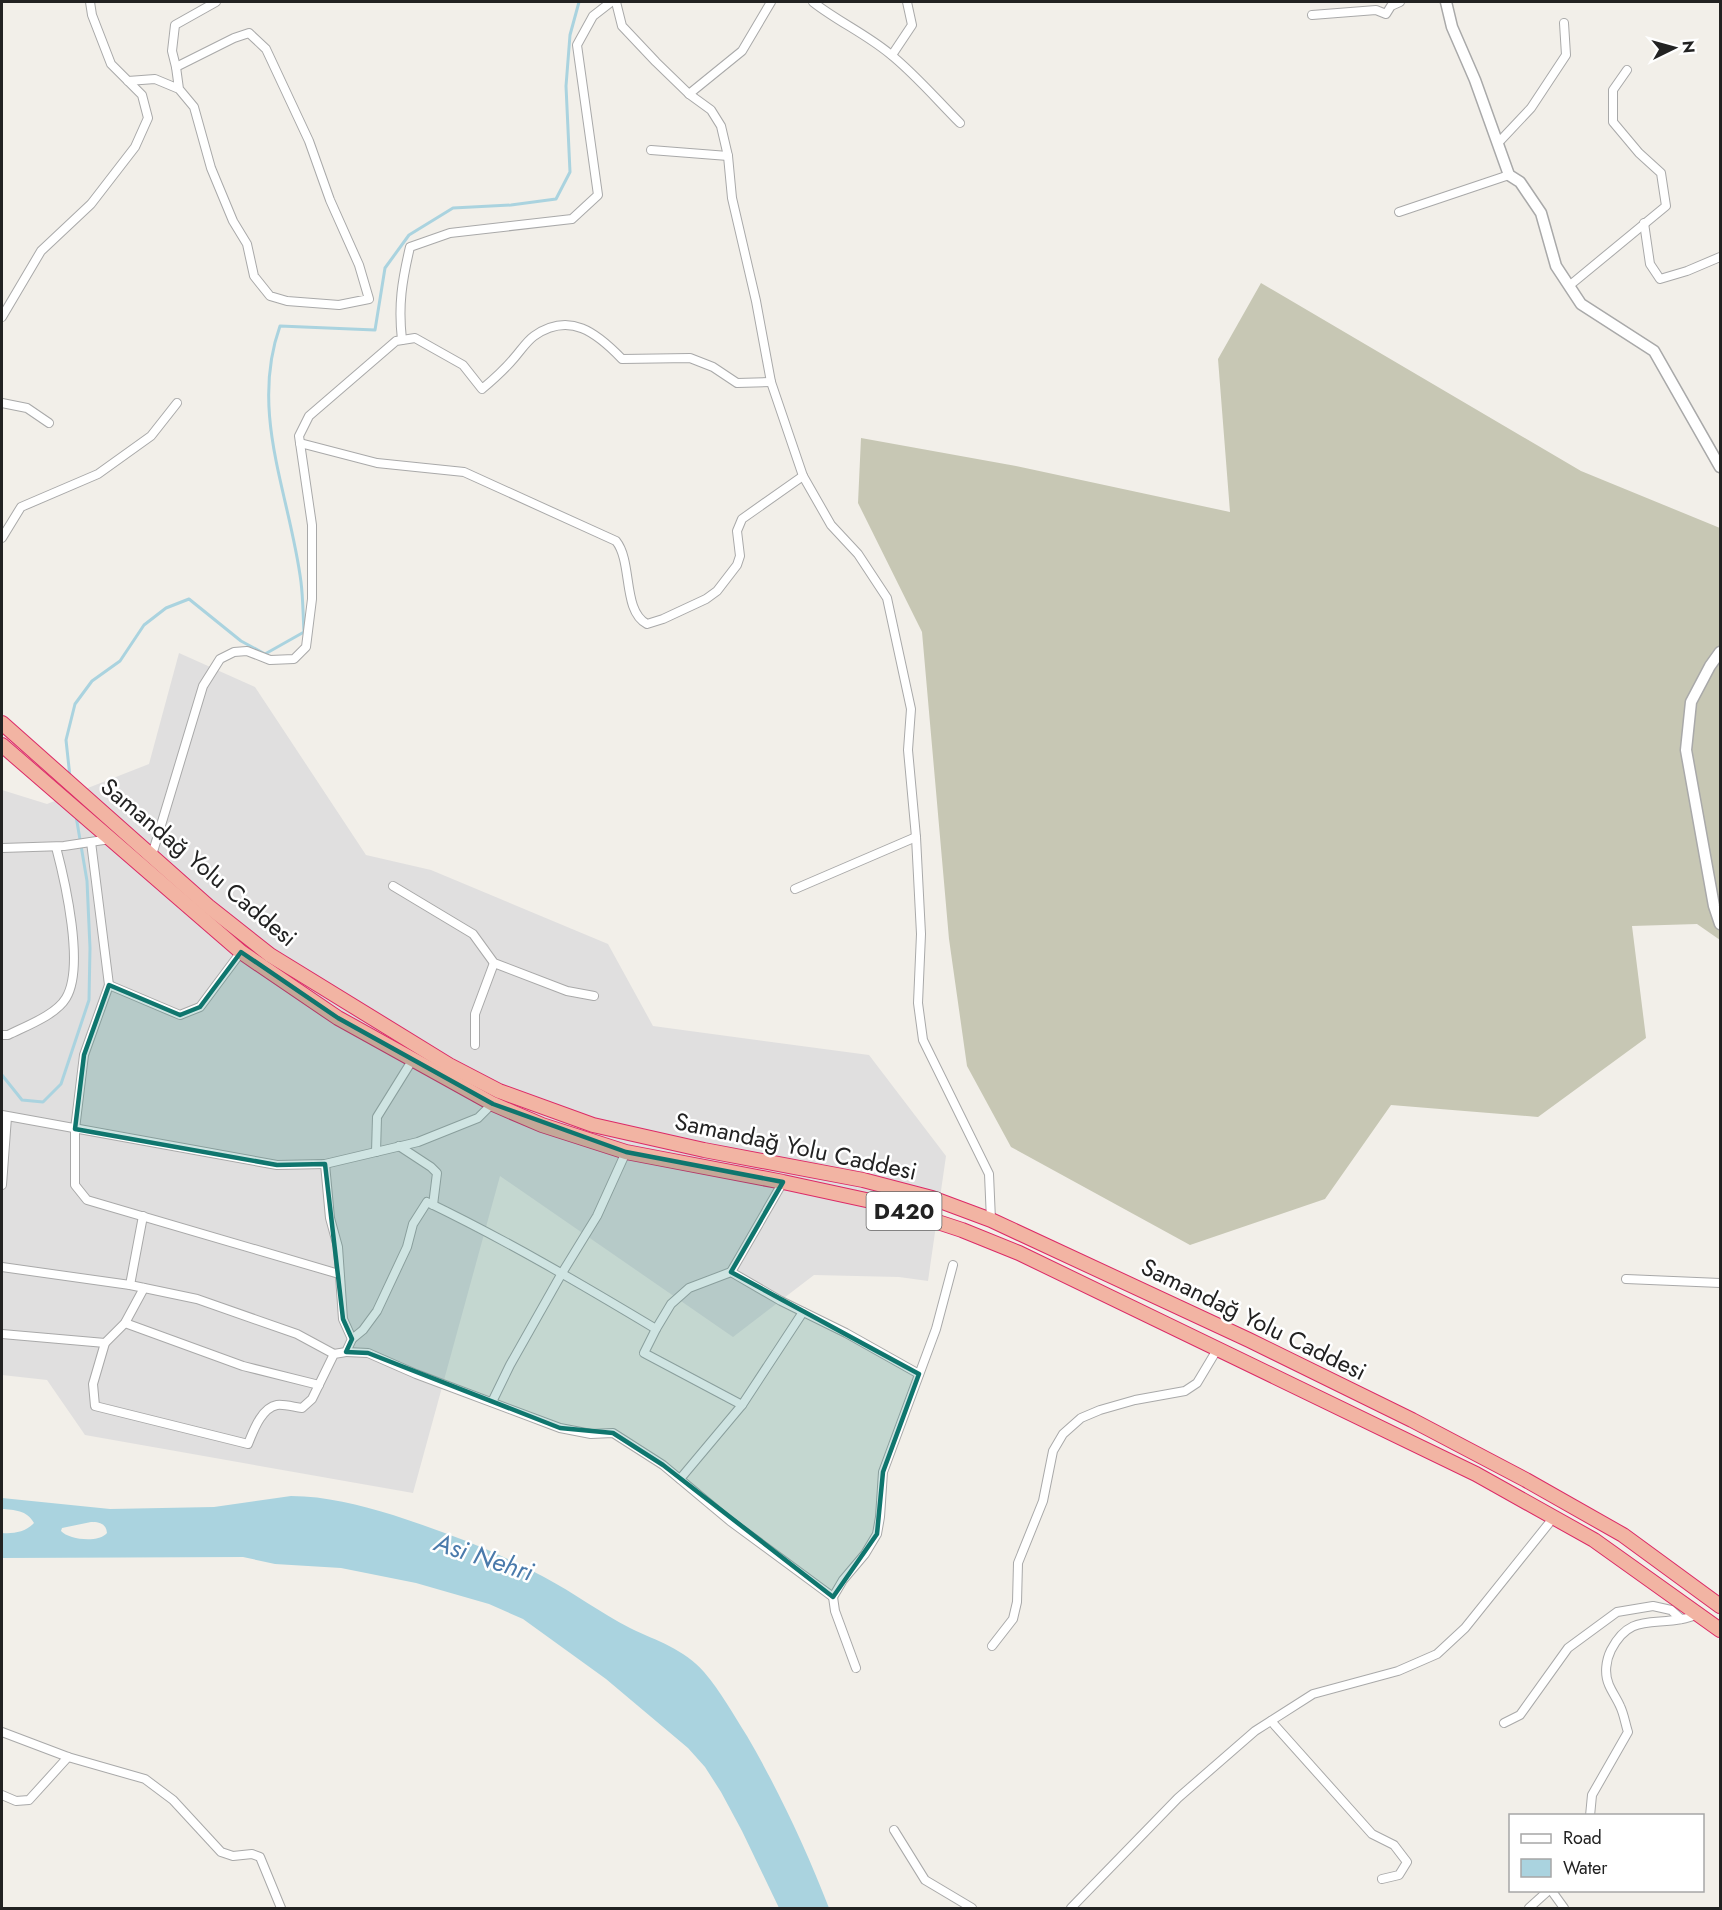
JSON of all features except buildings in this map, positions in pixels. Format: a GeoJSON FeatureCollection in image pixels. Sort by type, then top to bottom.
{"type":"FeatureCollection","features":[{"type":"Feature","properties":{"kind":"highway","name":"Samandağ Yolu Caddesi"},"geometry":{"type":"LineString","coordinates":[[2,723],[208,906],[270,956],[449,1065],[542,1125],[626,1152],[880,1203],[962,1230],[1019,1253],[1476,1474],[1594,1540],[1720,1630]]}},
{"type":"Feature","properties":{"kind":"highway","name":"Samandağ Yolu Caddesi"},"geometry":{"type":"LineString","coordinates":[[2,746],[241,952],[338,1018],[413,1059],[496,1097],[593,1125],[704,1150],[863,1180],[932,1198],[991,1220],[1249,1340],[1412,1420],[1505,1469],[1623,1535],[1720,1606]]}},
{"type":"Feature","properties":{"kind":"street"},"geometry":{"type":"LineString","coordinates":[[2,317],[41,251],[91,204],[135,147],[148,118],[142,95],[111,64],[92,15],[90,2]]}},
{"type":"Feature","properties":{"kind":"street"},"geometry":{"type":"LineString","coordinates":[[179,89],[172,51],[176,26],[216,2]]}},
{"type":"Feature","properties":{"kind":"street"},"geometry":{"type":"LineString","coordinates":[[402,340],[398,312],[402,279],[410,247],[450,234],[572,219],[598,195],[577,45],[593,16],[611,2]]}},
{"type":"Feature","properties":{"kind":"street"},"geometry":{"type":"LineString","coordinates":[[616,2],[622,26],[656,62],[711,110],[721,126],[728,156],[732,198],[756,301],[771,382],[803,476],[831,525],[858,554],[887,598],[911,709],[908,750],[916,837],[921,934],[918,1003],[924,1040],[989,1174],[991,1220]]}},
{"type":"Feature","properties":{"kind":"street"},"geometry":{"type":"LineString","coordinates":[[690,94],[742,51],[771,2]]}},
{"type":"Feature","properties":{"kind":"street"},"geometry":{"type":"LineString","coordinates":[[813,2],[828,14],[862,32],[892,55],[960,123]]}},
{"type":"Feature","properties":{"kind":"street"},"geometry":{"type":"LineString","coordinates":[[892,55],[912,25],[907,2]]}},
{"type":"Feature","properties":{"kind":"street"},"geometry":{"type":"LineString","coordinates":[[1312,15],[1376,10],[1386,14],[1391,6],[1400,2]]}},
{"type":"Feature","properties":{"kind":"street"},"geometry":{"type":"LineString","coordinates":[[1446,2],[1452,27],[1475,80],[1509,175],[1520,182],[1541,213],[1556,266],[1581,304],[1654,351],[1720,467]]}},
{"type":"Feature","properties":{"kind":"street"},"geometry":{"type":"LineString","coordinates":[[1498,142],[1531,108],[1566,55],[1564,23]]}},
{"type":"Feature","properties":{"kind":"street"},"geometry":{"type":"LineString","coordinates":[[128,81],[156,79],[179,89],[194,107],[211,168],[233,221],[247,244],[254,276],[270,296],[287,301],[339,305],[369,299],[309,141],[266,49],[249,33],[234,38],[176,67]]}},
{"type":"Feature","properties":{"kind":"street"},"geometry":{"type":"LineString","coordinates":[[1569,286],[1666,206],[1661,173],[1639,153],[1613,122],[1613,90],[1627,70]]}},
{"type":"Feature","properties":{"kind":"street"},"geometry":{"type":"LineString","coordinates":[[651,150],[728,156]]}},
{"type":"Feature","properties":{"kind":"street"},"geometry":{"type":"LineString","coordinates":[[1399,212],[1509,175]]}},
{"type":"Feature","properties":{"kind":"street"},"geometry":{"type":"LineString","coordinates":[[1644,223],[1650,264],[1660,279],[1688,272],[1720,257]]}},
{"type":"Feature","properties":{"kind":"street"},"geometry":{"type":"LineString","coordinates":[[152,855],[203,686],[220,658],[234,652],[247,651],[270,660],[294,658],[306,647],[312,598],[312,525],[299,436],[309,416],[396,341],[415,338],[463,365],[482,389],[497,377],[533,336],[571,323],[600,337],[622,359],[690,358],[713,367],[737,383],[771,382]]}},
{"type":"Feature","properties":{"kind":"street"},"geometry":{"type":"LineString","coordinates":[[2,403],[27,408],[49,423]]}},
{"type":"Feature","properties":{"kind":"street"},"geometry":{"type":"LineString","coordinates":[[2,538],[21,507],[98,474],[151,436],[177,403]]}},
{"type":"Feature","properties":{"kind":"street"},"geometry":{"type":"LineString","coordinates":[[300,443],[377,464],[464,472],[616,541],[623,549],[636,616],[647,624],[706,599],[717,591],[737,565],[740,556],[737,531],[742,519],[803,476]]}},
{"type":"Feature","properties":{"kind":"street"},"geometry":{"type":"LineString","coordinates":[[1720,652],[1691,702],[1686,750],[1714,906],[1720,924]]}},
{"type":"Feature","properties":{"kind":"street"},"geometry":{"type":"LineString","coordinates":[[795,889],[916,837]]}},
{"type":"Feature","properties":{"kind":"street"},"geometry":{"type":"LineString","coordinates":[[2,848],[56,847],[110,839]]}},
{"type":"Feature","properties":{"kind":"street"},"geometry":{"type":"LineString","coordinates":[[88,842],[109,985],[84,1055],[75,1129],[75,1185],[87,1200],[339,1274]]}},
{"type":"Feature","properties":{"kind":"street"},"geometry":{"type":"LineString","coordinates":[[2,1035],[8,1035],[47,1016],[66,999],[72,981],[74,940],[66,885],[56,847]]}},
{"type":"Feature","properties":{"kind":"street"},"geometry":{"type":"LineString","coordinates":[[393,886],[472,934],[494,963],[567,991],[594,996]]}},
{"type":"Feature","properties":{"kind":"street"},"geometry":{"type":"LineString","coordinates":[[109,985],[180,1015],[200,1008],[241,952]]}},
{"type":"Feature","properties":{"kind":"street"},"geometry":{"type":"LineString","coordinates":[[475,1045],[475,1014],[494,963]]}},
{"type":"Feature","properties":{"kind":"street"},"geometry":{"type":"LineString","coordinates":[[376,1152],[377,1117],[413,1059]]}},
{"type":"Feature","properties":{"kind":"street"},"geometry":{"type":"LineString","coordinates":[[2,1185],[4,1116],[277,1165],[325,1164],[418,1142],[478,1118],[496,1097]]}},
{"type":"Feature","properties":{"kind":"street"},"geometry":{"type":"LineString","coordinates":[[399,1146],[437,1173],[433,1205]]}},
{"type":"Feature","properties":{"kind":"street"},"geometry":{"type":"LineString","coordinates":[[492,1402],[510,1365],[597,1216],[626,1152]]}},
{"type":"Feature","properties":{"kind":"street"},"geometry":{"type":"LineString","coordinates":[[325,1164],[330,1218],[338,1247],[343,1319],[352,1339]]}},
{"type":"Feature","properties":{"kind":"street"},"geometry":{"type":"LineString","coordinates":[[742,1405],[644,1353],[671,1304],[689,1288],[730,1272],[783,1182]]}},
{"type":"Feature","properties":{"kind":"street"},"geometry":{"type":"LineString","coordinates":[[346,1352],[352,1339],[363,1330],[377,1311],[407,1246],[413,1224],[427,1202],[470,1222],[562,1273],[656,1329]]}},
{"type":"Feature","properties":{"kind":"street"},"geometry":{"type":"LineString","coordinates":[[130,1285],[143,1216]]}},
{"type":"Feature","properties":{"kind":"street"},"geometry":{"type":"LineString","coordinates":[[856,1668],[835,1611],[833,1597],[843,1580],[865,1554],[877,1533],[882,1472],[936,1329],[953,1265]]}},
{"type":"Feature","properties":{"kind":"street"},"geometry":{"type":"LineString","coordinates":[[2,1267],[130,1285],[197,1299],[297,1334],[333,1354],[368,1353],[416,1374],[560,1428],[591,1434],[614,1433],[680,1479],[730,1521],[833,1597]]}},
{"type":"Feature","properties":{"kind":"street"},"geometry":{"type":"LineString","coordinates":[[730,1272],[919,1374]]}},
{"type":"Feature","properties":{"kind":"street"},"geometry":{"type":"LineString","coordinates":[[1626,1279],[1720,1283]]}},
{"type":"Feature","properties":{"kind":"street"},"geometry":{"type":"LineString","coordinates":[[144,1288],[125,1323],[105,1343],[93,1384],[94,1406],[248,1444],[254,1429],[267,1409],[276,1405],[302,1407],[312,1399],[333,1354]]}},
{"type":"Feature","properties":{"kind":"street"},"geometry":{"type":"LineString","coordinates":[[680,1479],[742,1405],[804,1312]]}},
{"type":"Feature","properties":{"kind":"street"},"geometry":{"type":"LineString","coordinates":[[125,1323],[243,1366],[319,1385]]}},
{"type":"Feature","properties":{"kind":"street"},"geometry":{"type":"LineString","coordinates":[[2,1334],[105,1343]]}},
{"type":"Feature","properties":{"kind":"street"},"geometry":{"type":"LineString","coordinates":[[992,1646],[1013,1619],[1017,1602],[1018,1563],[1043,1501],[1053,1451],[1062,1434],[1081,1418],[1100,1410],[1135,1400],[1185,1391],[1197,1383],[1218,1348]]}},
{"type":"Feature","properties":{"kind":"street"},"geometry":{"type":"LineString","coordinates":[[1071,1908],[1178,1798],[1255,1731],[1313,1694],[1398,1671],[1437,1654],[1465,1628],[1554,1517]]}},
{"type":"Feature","properties":{"kind":"street"},"geometry":{"type":"LineString","coordinates":[[1504,1723],[1520,1716],[1568,1648],[1617,1612],[1653,1606],[1671,1610],[1681,1619]]}},
{"type":"Feature","properties":{"kind":"street"},"geometry":{"type":"LineString","coordinates":[[1590,1814],[1592,1795],[1628,1732],[1621,1707],[1608,1684],[1606,1669],[1608,1655],[1615,1641],[1634,1624],[1681,1619],[1700,1614]]}},
{"type":"Feature","properties":{"kind":"street"},"geometry":{"type":"LineString","coordinates":[[1271,1721],[1372,1834],[1394,1845],[1407,1862],[1399,1875],[1382,1879]]}},
{"type":"Feature","properties":{"kind":"street"},"geometry":{"type":"LineString","coordinates":[[2,1732],[68,1757],[145,1779],[173,1800],[221,1852],[233,1856],[252,1854],[260,1857],[281,1908]]}},
{"type":"Feature","properties":{"kind":"street"},"geometry":{"type":"LineString","coordinates":[[2,1795],[16,1802],[29,1800],[68,1757]]}},
{"type":"Feature","properties":{"kind":"street"},"geometry":{"type":"LineString","coordinates":[[894,1830],[925,1880],[972,1908]]}},
{"type":"Feature","properties":{"kind":"street"},"geometry":{"type":"LineString","coordinates":[[1529,1908],[1548,1892]]}},
{"type":"Feature","properties":{"kind":"street"},"geometry":{"type":"LineString","coordinates":[[1552,1892],[1564,1908]]}},
{"type":"Feature","properties":{"kind":"highlighted area"},"geometry":{"type":"Polygon","coordinates":[[[241,952],[338,1018],[493,1104],[626,1152],[783,1182],[731,1272],[919,1374],[883,1472],[877,1534],[833,1597],[663,1465],[613,1433],[560,1428],[368,1353],[346,1352],[352,1339],[343,1319],[325,1164],[277,1165],[75,1129],[84,1055],[109,985],[180,1015],[200,1007],[241,952]]]}},
{"type":"Feature","properties":{"kind":"shaded area"},"geometry":{"type":"Polygon","coordinates":[[[1261,283],[1581,471],[1720,528],[1720,940],[1697,924],[1632,926],[1646,1038],[1538,1117],[1391,1105],[1325,1199],[1190,1245],[1011,1147],[967,1066],[949,939],[922,632],[858,503],[861,438],[1016,466],[1230,512],[1218,359],[1261,283]]]}},
{"type":"Feature","properties":{"kind":"shaded area"},"geometry":{"type":"Polygon","coordinates":[[[179,653],[255,687],[366,855],[431,870],[608,944],[653,1026],[869,1055],[946,1156],[928,1281],[899,1277],[814,1275],[733,1337],[500,1176],[413,1493],[85,1435],[47,1380],[2,1375],[2,790],[47,804],[149,764],[179,653]]]}},
{"type":"Feature","properties":{"kind":"water","name":"Asi Nehri"},"geometry":{"type":"Polygon","coordinates":[[[304,1496],[342,1502],[393,1515],[489,1550],[555,1583],[630,1628],[679,1651],[704,1672],[727,1703],[747,1736],[791,1820],[829,1908],[779,1908],[721,1792],[705,1767],[688,1748],[606,1679],[523,1619],[489,1604],[416,1583],[341,1568],[275,1564],[243,1557],[2,1558],[2,1533],[19,1532],[34,1523],[24,1513],[2,1509],[2,1498],[110,1509],[214,1507],[304,1496]],[[91,1522],[62,1528],[61,1531],[70,1537],[84,1539],[98,1538],[107,1533],[104,1525],[91,1522]]]}},
{"type":"Feature","properties":{"kind":"waterway"},"geometry":{"type":"LineString","coordinates":[[70,777],[66,740],[75,704],[92,681],[120,661],[144,625],[166,608],[189,599],[241,641],[265,654],[304,632],[303,600],[296,550],[270,422],[269,390],[272,358],[280,326],[375,330],[385,268],[409,235],[453,208],[511,205],[556,199],[570,172],[566,86],[570,35],[579,2]]}},
{"type":"Feature","properties":{"kind":"waterway"},"geometry":{"type":"LineString","coordinates":[[2,1075],[22,1100],[43,1102],[61,1084],[89,1000],[90,948],[87,881],[76,816]]}}]}
